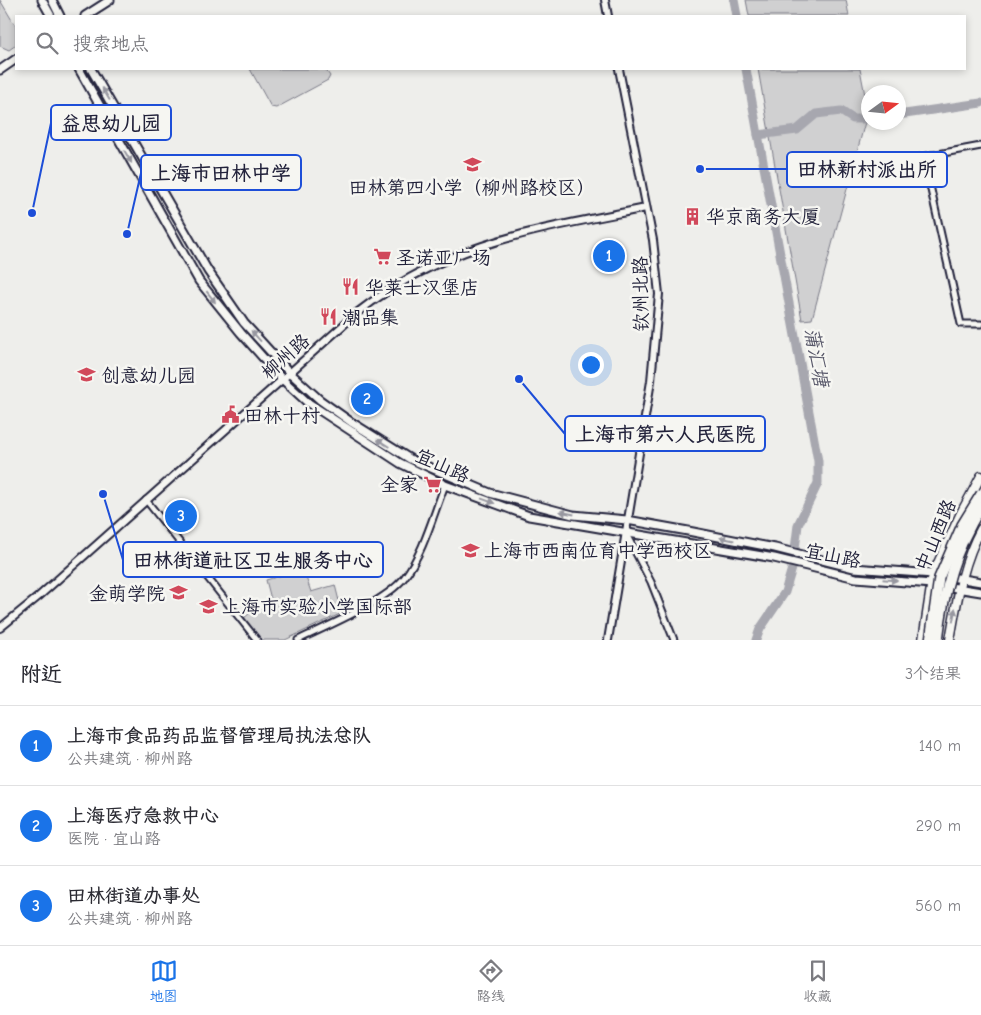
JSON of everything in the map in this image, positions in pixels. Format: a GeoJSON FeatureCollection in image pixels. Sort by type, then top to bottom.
{"type":"FeatureCollection","features":[{"type":"Feature","properties":{"kind":"highway"},"geometry":{"type":"LineString","coordinates":[[930,640],[939,578],[962,525],[981,494]]}},
{"type":"Feature","properties":{"kind":"highway"},"geometry":{"type":"LineString","coordinates":[[938,640],[948,575],[969,527],[981,508]]}},
{"type":"Feature","properties":{"kind":"main road"},"geometry":{"type":"LineString","coordinates":[[42,0],[50,15]]}},
{"type":"Feature","properties":{"kind":"main road"},"geometry":{"type":"LineString","coordinates":[[52,0],[60,15]]}},
{"type":"Feature","properties":{"kind":"main road"},"geometry":{"type":"LineString","coordinates":[[87,15],[110,0]]}},
{"type":"Feature","properties":{"kind":"main road"},"geometry":{"type":"LineString","coordinates":[[0,70],[15,60]]}},
{"type":"Feature","properties":{"kind":"main road","name":"宜山路"},"geometry":{"type":"LineString","coordinates":[[80,70],[199,281],[241,333],[282,379],[307,402],[400,463],[444,486],[529,516],[625,534],[774,558],[856,578],[932,584],[981,592]]}},
{"type":"Feature","properties":{"kind":"main road","name":"宜山路"},"geometry":{"type":"LineString","coordinates":[[92,70],[222,293],[244,323],[289,372],[335,412],[423,467],[490,494],[573,515],[627,520],[775,548],[854,568],[933,574],[981,582]]}},
{"type":"Feature","properties":{"kind":"main road","name":"中山西路"},"geometry":{"type":"LineString","coordinates":[[923,640],[933,574],[961,513],[981,476]]}},
{"type":"Feature","properties":{"kind":"main road","name":"中山西路"},"geometry":{"type":"LineString","coordinates":[[950,640],[961,578],[971,546],[981,529]]}},
{"type":"Feature","properties":{"kind":"street"},"geometry":{"type":"LineString","coordinates":[[605,0],[608,15]]}},
{"type":"Feature","properties":{"kind":"street","name":"钦州北路"},"geometry":{"type":"LineString","coordinates":[[608,640],[651,381],[658,321],[656,254],[618,70]]}},
{"type":"Feature","properties":{"kind":"street"},"geometry":{"type":"LineString","coordinates":[[895,162],[981,146]]}},
{"type":"Feature","properties":{"kind":"street"},"geometry":{"type":"LineString","coordinates":[[931,155],[927,172],[961,324],[981,324]]}},
{"type":"Feature","properties":{"kind":"street","name":"柳州路"},"geometry":{"type":"LineString","coordinates":[[0,628],[289,372],[374,300],[406,279],[440,262],[510,236],[646,208]]}},
{"type":"Feature","properties":{"kind":"street"},"geometry":{"type":"LineString","coordinates":[[298,640],[377,600],[404,578],[418,551],[444,486]]}},
{"type":"Feature","properties":{"kind":"street"},"geometry":{"type":"LineString","coordinates":[[146,500],[257,640]]}},
{"type":"Feature","properties":{"kind":"street"},"geometry":{"type":"LineString","coordinates":[[625,534],[651,582],[674,640]]}},
{"type":"Feature","properties":{"kind":"shaded area"},"geometry":{"type":"Polygon","coordinates":[[[0,0],[15,25],[15,46],[9,50],[0,46],[0,0]]]}},
{"type":"Feature","properties":{"kind":"shaded area"},"geometry":{"type":"Polygon","coordinates":[[[746,0],[846,0],[849,15],[749,15],[746,0]]]}},
{"type":"Feature","properties":{"kind":"shaded area"},"geometry":{"type":"Polygon","coordinates":[[[251,70],[326,70],[330,76],[328,80],[276,108],[271,107],[251,70]]]}},
{"type":"Feature","properties":{"kind":"shaded area"},"geometry":{"type":"Polygon","coordinates":[[[758,70],[860,70],[863,85],[861,85],[861,130],[863,130],[812,319],[802,320],[758,70]]]}},
{"type":"Feature","properties":{"kind":"shaded area"},"geometry":{"type":"Polygon","coordinates":[[[303,569],[311,592],[335,585],[342,613],[285,640],[261,640],[244,618],[254,610],[272,603],[266,580],[303,569]]]}},
{"type":"Feature","properties":{"kind":"waterway","name":"蒲汇塘"},"geometry":{"type":"LineString","coordinates":[[734,0],[737,15]]}},
{"type":"Feature","properties":{"kind":"waterway","name":"蒲汇塘"},"geometry":{"type":"LineString","coordinates":[[746,70],[818,461],[818,483],[798,525],[793,565],[785,592],[760,629],[756,640]]}},
{"type":"Feature","properties":{"kind":"waterway"},"geometry":{"type":"LineString","coordinates":[[906,114],[981,103]]}},
{"type":"Feature","properties":{"kind":"waterway"},"geometry":{"type":"LineString","coordinates":[[758,135],[797,130],[816,114],[841,111],[853,119],[861,119]]}},
{"type":"Feature","properties":{"kind":"place","name":"田林第四小学（柳州路校区）"},"geometry":{"type":"Point","coordinates":[472,164]}},
{"type":"Feature","properties":{"kind":"place","name":"田林新村派出所"},"geometry":{"type":"Point","coordinates":[700,169]}},
{"type":"Feature","properties":{"kind":"place","name":"益思幼儿园"},"geometry":{"type":"Point","coordinates":[32,213]}},
{"type":"Feature","properties":{"kind":"place","name":"华京商务大厦"},"geometry":{"type":"Point","coordinates":[692,216]}},
{"type":"Feature","properties":{"kind":"place","name":"上海市田林中学"},"geometry":{"type":"Point","coordinates":[127,234]}},
{"type":"Feature","properties":{"kind":"place","name":"上海市食品药品监督管理局执法总队"},"geometry":{"type":"Point","coordinates":[609,256]}},
{"type":"Feature","properties":{"kind":"place","name":"圣诺亚广场"},"geometry":{"type":"Point","coordinates":[382,257]}},
{"type":"Feature","properties":{"kind":"place","name":"华莱士汉堡店"},"geometry":{"type":"Point","coordinates":[351,287]}},
{"type":"Feature","properties":{"kind":"place","name":"潮品集"},"geometry":{"type":"Point","coordinates":[328,317]}},
{"type":"Feature","properties":{"kind":"place","name":"创意幼儿园"},"geometry":{"type":"Point","coordinates":[87,375]}},
{"type":"Feature","properties":{"kind":"place","name":"上海市第六人民医院"},"geometry":{"type":"Point","coordinates":[519,379]}},
{"type":"Feature","properties":{"kind":"place","name":"上海医疗急救中心"},"geometry":{"type":"Point","coordinates":[367,399]}},
{"type":"Feature","properties":{"kind":"place","name":"田林十村"},"geometry":{"type":"Point","coordinates":[230,415]}},
{"type":"Feature","properties":{"kind":"place","name":"全家"},"geometry":{"type":"Point","coordinates":[432,484]}},
{"type":"Feature","properties":{"kind":"place","name":"田林街道社区卫生服务中心"},"geometry":{"type":"Point","coordinates":[103,494]}},
{"type":"Feature","properties":{"kind":"place","name":"田林街道办事处"},"geometry":{"type":"Point","coordinates":[181,516]}},
{"type":"Feature","properties":{"kind":"place","name":"上海市西南位育中学西校区"},"geometry":{"type":"Point","coordinates":[470,550]}},
{"type":"Feature","properties":{"kind":"place","name":"金萌学院"},"geometry":{"type":"Point","coordinates":[179,593]}},
{"type":"Feature","properties":{"kind":"place","name":"上海市实验小学国际部"},"geometry":{"type":"Point","coordinates":[208,606]}}]}
